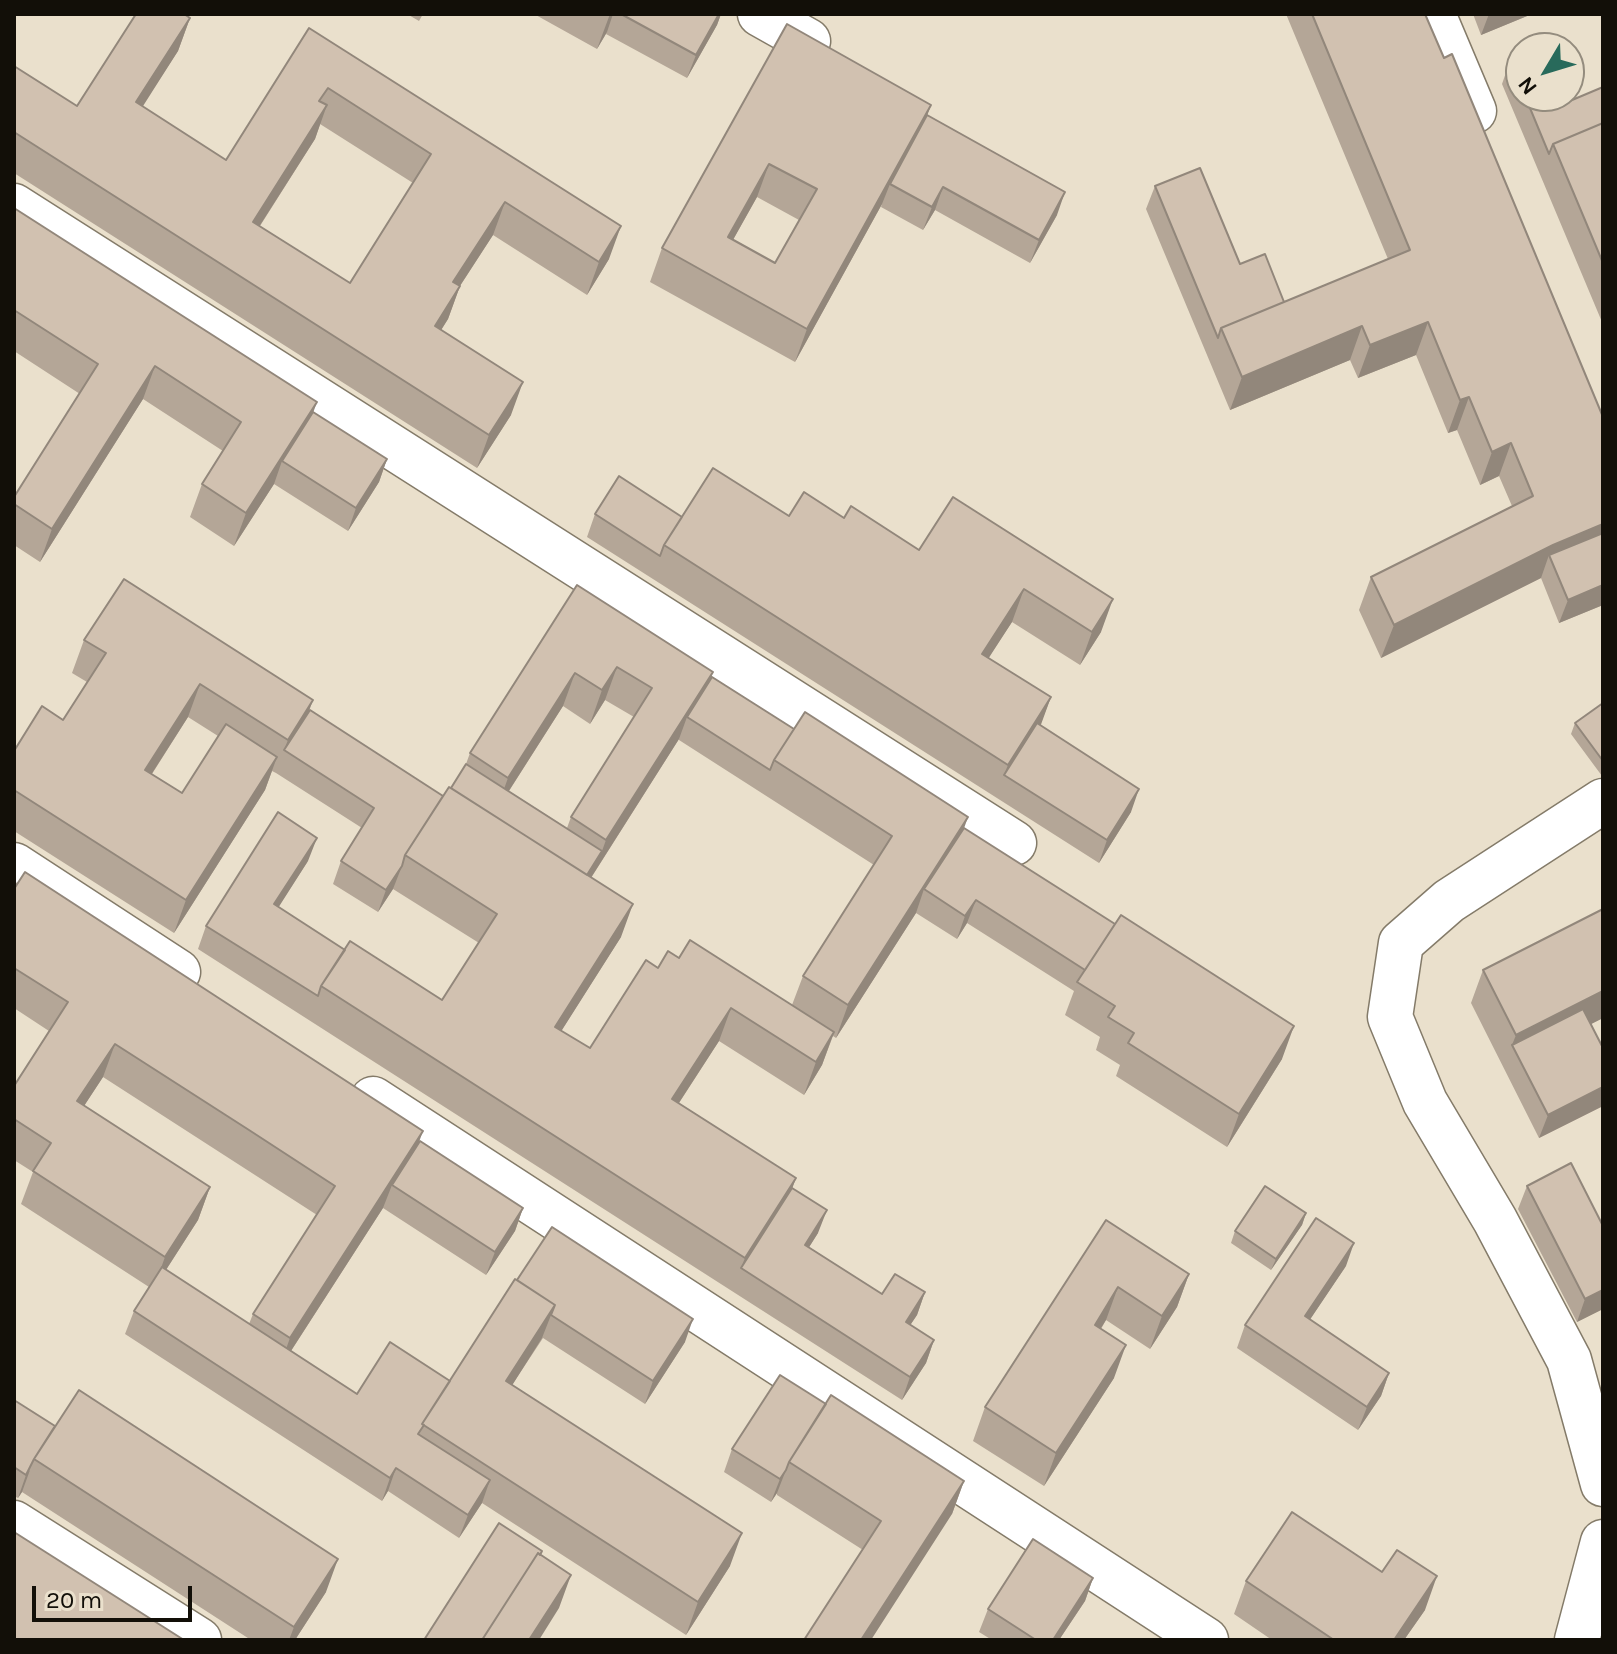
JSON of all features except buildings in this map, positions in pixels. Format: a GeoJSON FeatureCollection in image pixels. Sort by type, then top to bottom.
{"type":"FeatureCollection","features":[{"type":"Feature","properties":{"kind":"street"},"geometry":{"type":"LineString","coordinates":[[760,14],[808,41]]}},
{"type":"Feature","properties":{"kind":"street"},"geometry":{"type":"LineString","coordinates":[[1433,14],[1488,144]]}},
{"type":"Feature","properties":{"kind":"street"},"geometry":{"type":"LineString","coordinates":[[14,206],[1014,843]]}},
{"type":"Feature","properties":{"kind":"street"},"geometry":{"type":"LineString","coordinates":[[1603,801],[1449,901],[1401,943],[1390,1017],[1425,1102],[1495,1220],[1569,1360],[1603,1484]]}},
{"type":"Feature","properties":{"kind":"street"},"geometry":{"type":"LineString","coordinates":[[14,865],[215,996]]}},
{"type":"Feature","properties":{"kind":"street"},"geometry":{"type":"LineString","coordinates":[[335,1074],[1206,1640]]}},
{"type":"Feature","properties":{"kind":"street"},"geometry":{"type":"LineString","coordinates":[[14,1523],[199,1640]]}},
{"type":"Feature","properties":{"kind":"street"},"geometry":{"type":"LineString","coordinates":[[1577,1640],[1603,1542]]}}]}
